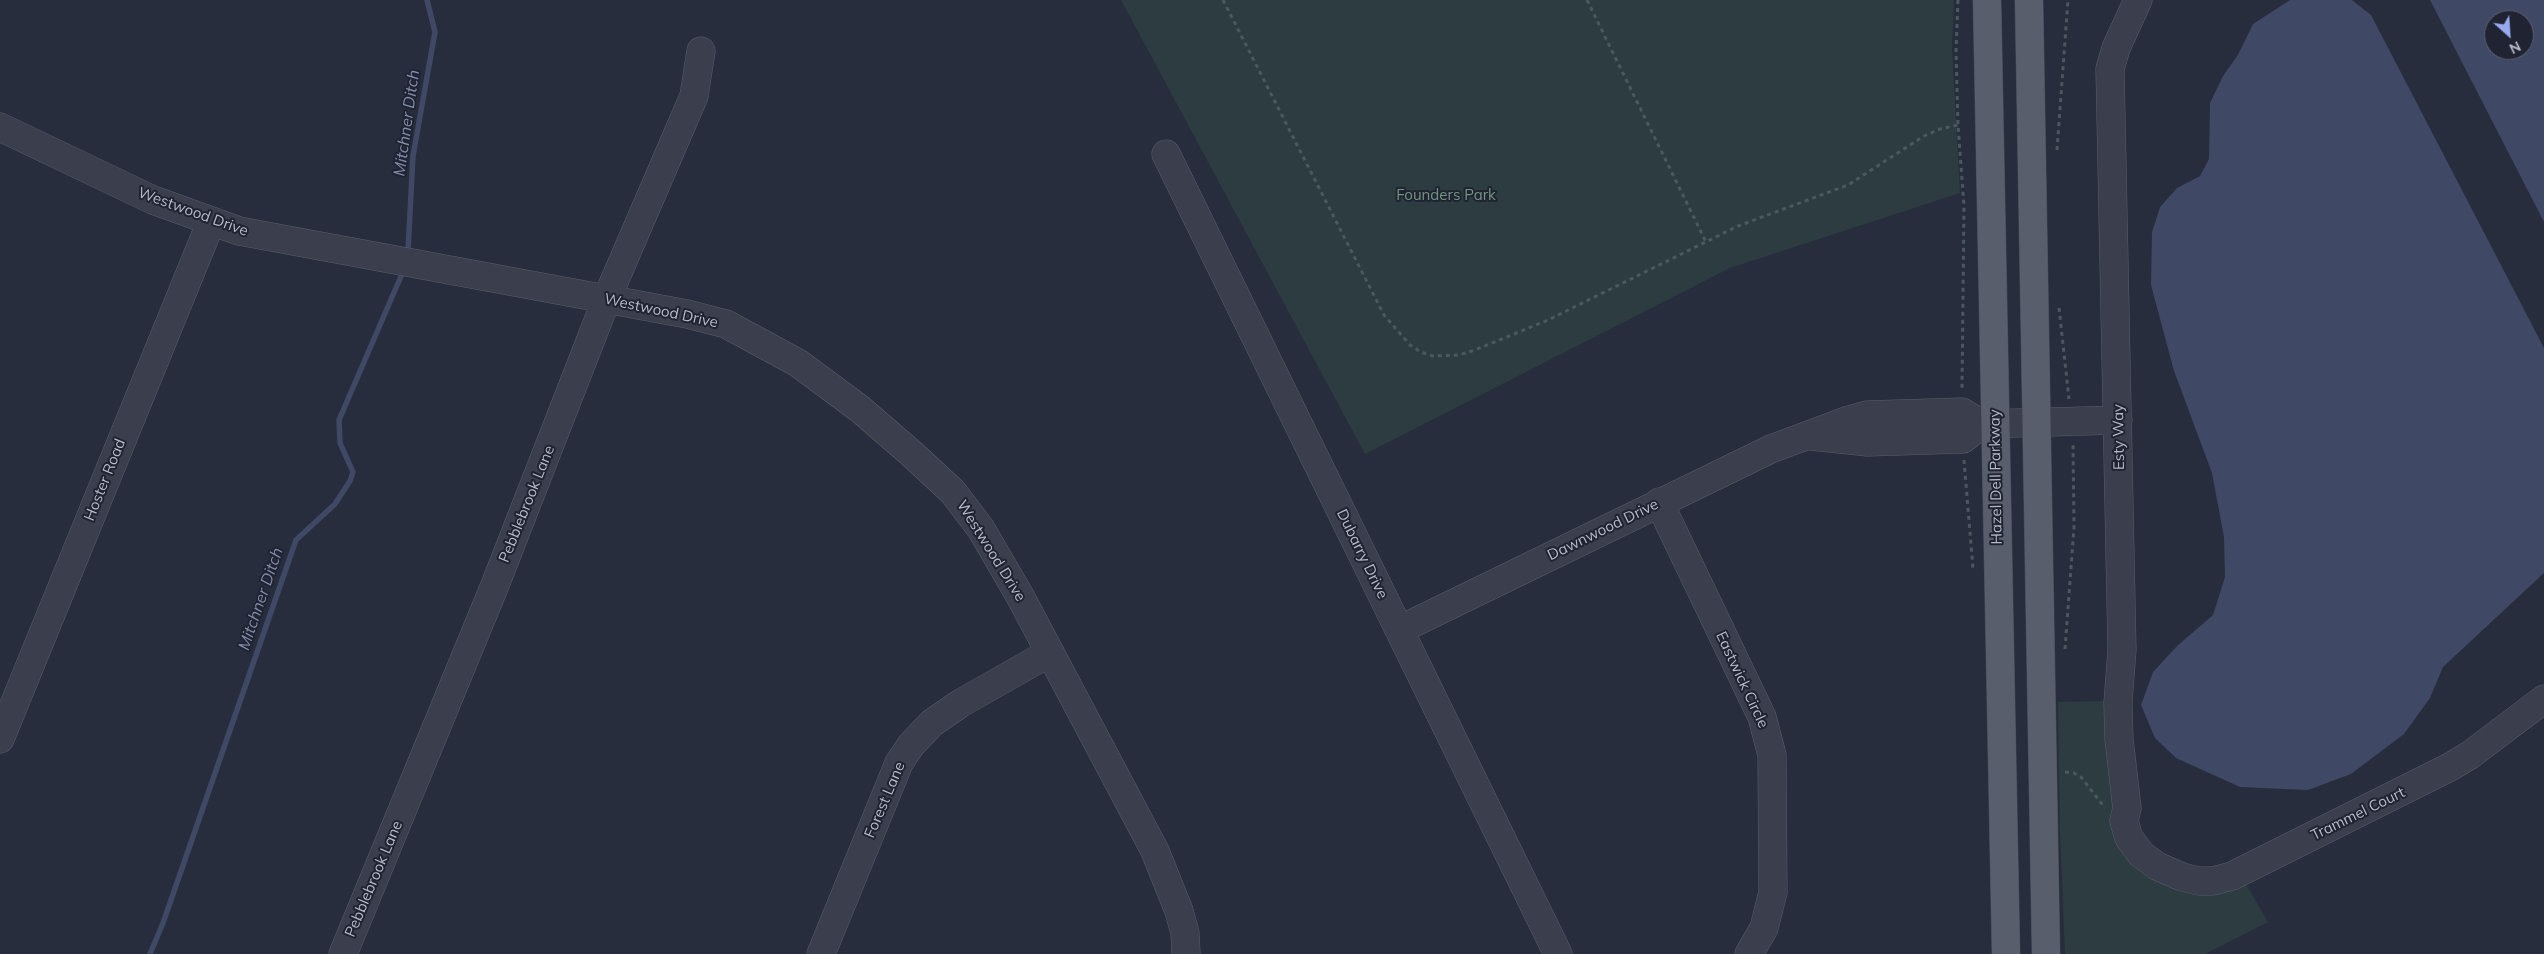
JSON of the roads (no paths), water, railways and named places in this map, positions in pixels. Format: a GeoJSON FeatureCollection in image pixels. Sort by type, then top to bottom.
{"type":"FeatureCollection","features":[{"type":"Feature","properties":{"kind":"main road","name":"Hazel Dell Parkway"},"geometry":{"type":"LineString","coordinates":[[1987,0],[1988,424],[2006,954]]}},
{"type":"Feature","properties":{"kind":"main road"},"geometry":{"type":"LineString","coordinates":[[2029,0],[2046,954]]}},
{"type":"Feature","properties":{"kind":"street","name":"Esty Way"},"geometry":{"type":"LineString","coordinates":[[2138,0],[2116,48],[2110,70],[2122,650],[2118,702],[2119,739],[2128,808],[2124,821],[2129,838],[2141,854],[2156,866]]}},
{"type":"Feature","properties":{"kind":"street","name":"Pebblebrook Lane"},"geometry":{"type":"LineString","coordinates":[[343,954],[495,585],[607,298],[694,96],[701,51]]}},
{"type":"Feature","properties":{"kind":"street","name":"Westwood Drive"},"geometry":{"type":"LineString","coordinates":[[0,128],[153,200],[239,231],[687,314],[726,324],[798,363],[860,410],[912,454],[953,492],[968,510],[1020,596],[1155,851],[1179,911],[1185,933],[1186,954]]}},
{"type":"Feature","properties":{"kind":"street","name":"Dubarry Drive"},"geometry":{"type":"LineString","coordinates":[[1166,154],[1558,954]]}},
{"type":"Feature","properties":{"kind":"street","name":"Hoster Road"},"geometry":{"type":"LineString","coordinates":[[0,739],[211,222]]}},
{"type":"Feature","properties":{"kind":"street"},"geometry":{"type":"LineString","coordinates":[[1988,424],[2118,420]]}},
{"type":"Feature","properties":{"kind":"street","name":"Dawnwood Drive"},"geometry":{"type":"LineString","coordinates":[[1399,630],[1771,449],[1810,436],[1868,442],[1963,439],[1988,424]]}},
{"type":"Feature","properties":{"kind":"street","name":"Eastwick Circle"},"geometry":{"type":"LineString","coordinates":[[1659,502],[1762,718],[1772,754],[1773,892],[1764,928],[1749,954]]}},
{"type":"Feature","properties":{"kind":"street","name":"Forest Lane"},"geometry":{"type":"LineString","coordinates":[[821,954],[899,763],[911,745],[932,723],[961,703],[1049,653]]}},
{"type":"Feature","properties":{"kind":"street","name":"Trammel Court"},"geometry":{"type":"LineString","coordinates":[[2156,866],[2182,877],[2199,881],[2213,881],[2232,876],[2450,767],[2544,699]]}},
{"type":"Feature","properties":{"kind":"water"},"geometry":{"type":"Polygon","coordinates":[[[2290,0],[2352,0],[2371,15],[2544,348],[2544,573],[2443,667],[2430,698],[2404,734],[2351,774],[2308,790],[2240,787],[2176,758],[2155,738],[2141,705],[2153,672],[2177,646],[2213,615],[2225,577],[2224,537],[2212,473],[2174,371],[2151,285],[2152,232],[2160,207],[2177,188],[2200,176],[2209,159],[2210,103],[2223,76],[2238,55],[2253,24],[2290,0]]]}},
{"type":"Feature","properties":{"kind":"water"},"geometry":{"type":"Polygon","coordinates":[[[2430,0],[2544,0],[2544,222],[2430,0]]]}},
{"type":"Feature","properties":{"kind":"waterway","name":"Mitchner Ditch"},"geometry":{"type":"LineString","coordinates":[[408,251],[413,156],[435,32],[427,0]]}},
{"type":"Feature","properties":{"kind":"waterway","name":"Mitchner Ditch"},"geometry":{"type":"LineString","coordinates":[[150,954],[163,923],[296,540],[335,504],[350,481],[353,472],[340,443],[339,420],[402,274]]}},
{"type":"Feature","properties":{"kind":"park label","name":"Founders Park"},"geometry":{"type":"Point","coordinates":[1446,195]}}]}
